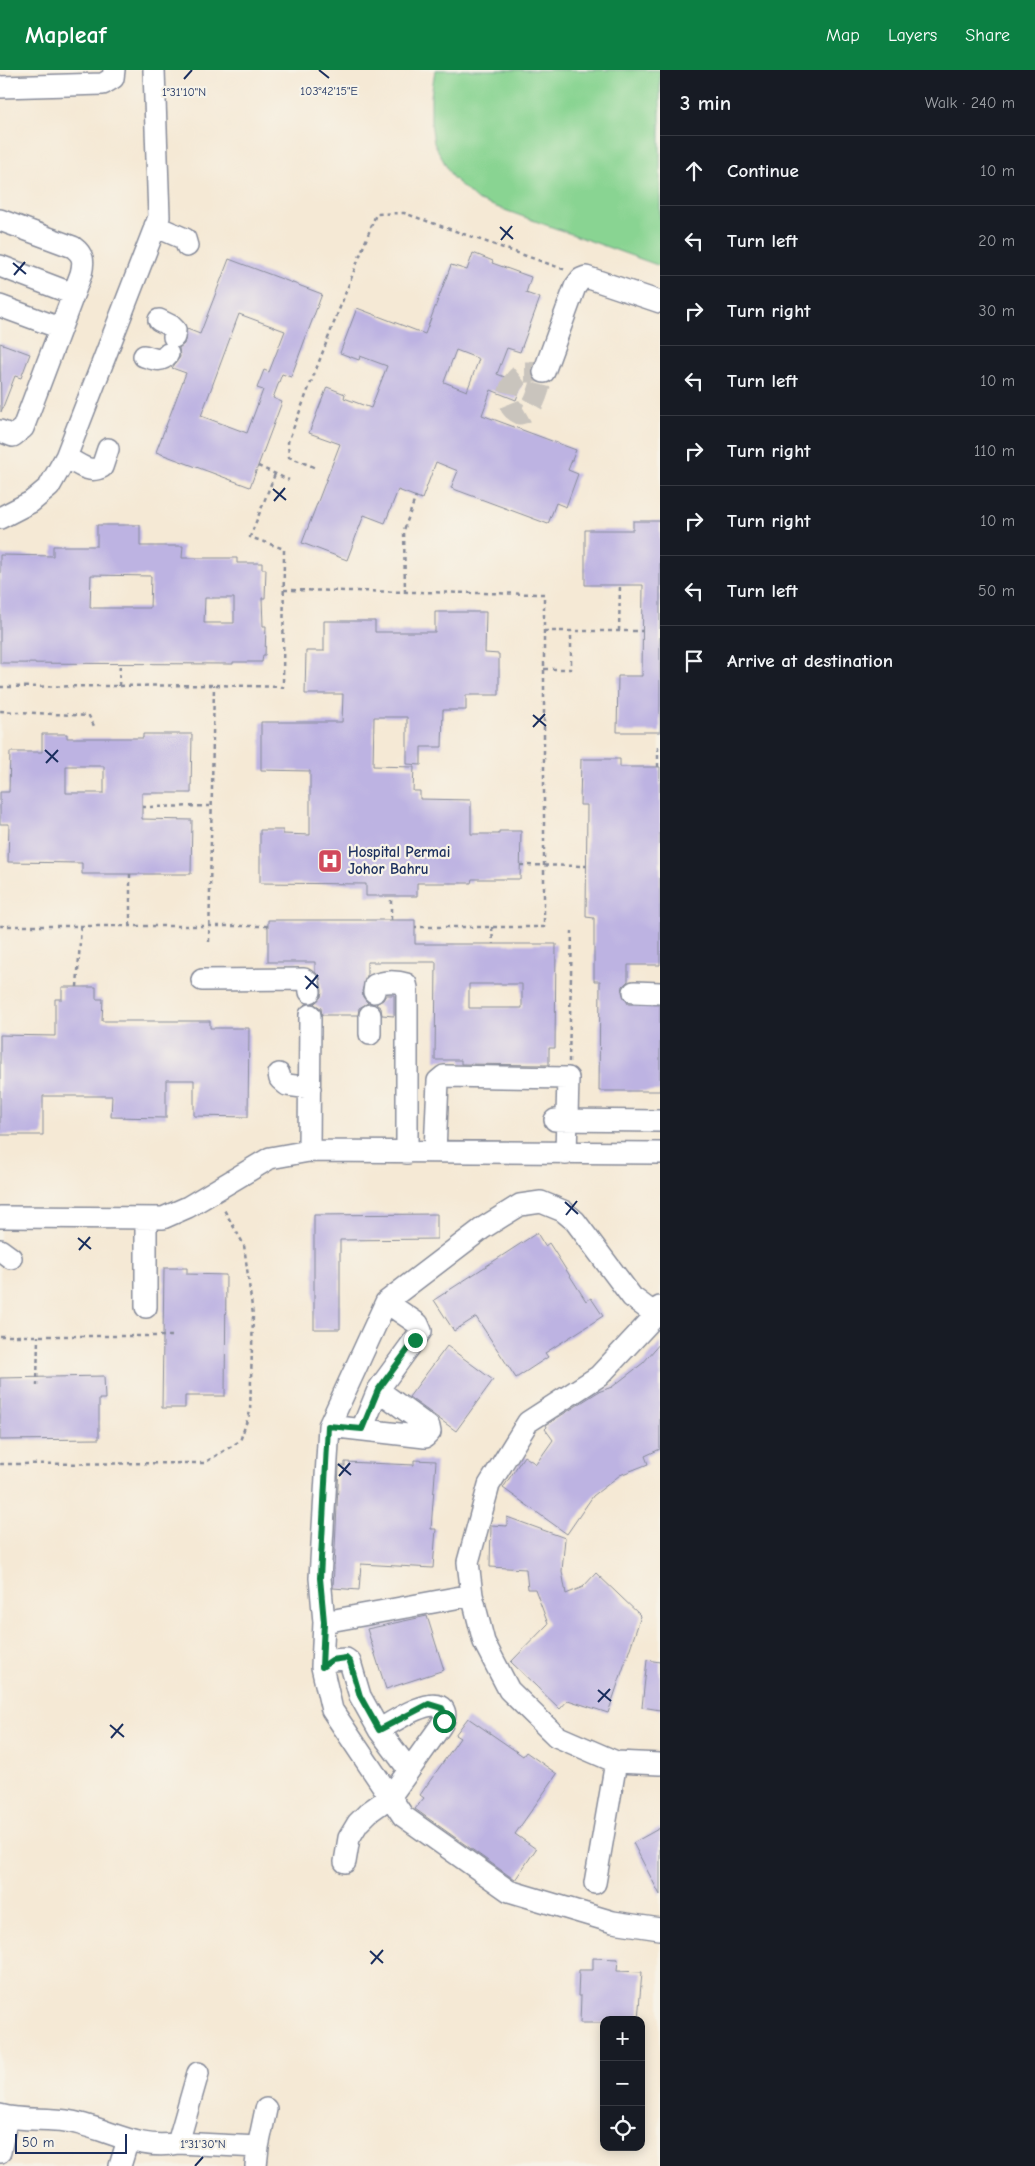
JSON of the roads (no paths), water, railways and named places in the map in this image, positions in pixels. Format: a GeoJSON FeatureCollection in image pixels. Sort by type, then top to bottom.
{"type":"FeatureCollection","features":[{"type":"Feature","properties":{"kind":"street"},"geometry":{"type":"LineString","coordinates":[[0,87],[104,84],[113,78],[114,70]]}},
{"type":"Feature","properties":{"kind":"street"},"geometry":{"type":"LineString","coordinates":[[0,518],[30,502],[49,487],[66,457],[159,217],[154,70]]}},
{"type":"Feature","properties":{"kind":"street"},"geometry":{"type":"LineString","coordinates":[[0,220],[73,247],[80,253],[84,263],[82,274],[72,294],[23,428],[14,436],[0,431]]}},
{"type":"Feature","properties":{"kind":"street"},"geometry":{"type":"LineString","coordinates":[[155,226],[185,239],[187,246]]}},
{"type":"Feature","properties":{"kind":"street"},"geometry":{"type":"LineString","coordinates":[[0,266],[72,294]]}},
{"type":"Feature","properties":{"kind":"street"},"geometry":{"type":"LineString","coordinates":[[544,372],[575,287],[581,278],[586,277],[660,302]]}},
{"type":"Feature","properties":{"kind":"street"},"geometry":{"type":"LineString","coordinates":[[0,306],[60,328]]}},
{"type":"Feature","properties":{"kind":"street"},"geometry":{"type":"LineString","coordinates":[[144,356],[159,361],[164,359],[171,345],[174,330],[171,326],[159,320]]}},
{"type":"Feature","properties":{"kind":"street"},"geometry":{"type":"LineString","coordinates":[[66,457],[91,470],[96,470],[102,467],[108,449]]}},
{"type":"Feature","properties":{"kind":"street"},"geometry":{"type":"LineString","coordinates":[[202,980],[278,985],[304,979],[309,983],[310,992]]}},
{"type":"Feature","properties":{"kind":"street"},"geometry":{"type":"LineString","coordinates":[[374,992],[376,985],[380,982],[402,982],[406,984],[407,988],[407,1153]]}},
{"type":"Feature","properties":{"kind":"street"},"geometry":{"type":"LineString","coordinates":[[634,992],[660,994]]}},
{"type":"Feature","properties":{"kind":"street"},"geometry":{"type":"LineString","coordinates":[[309,1151],[310,1015]]}},
{"type":"Feature","properties":{"kind":"street"},"geometry":{"type":"LineString","coordinates":[[279,1074],[280,1079],[287,1086],[310,1083]]}},
{"type":"Feature","properties":{"kind":"street"},"geometry":{"type":"LineString","coordinates":[[435,1152],[441,1120],[438,1081],[444,1076],[568,1078],[561,1120],[566,1154]]}},
{"type":"Feature","properties":{"kind":"street"},"geometry":{"type":"LineString","coordinates":[[561,1120],[660,1121]]}},
{"type":"Feature","properties":{"kind":"street"},"geometry":{"type":"LineString","coordinates":[[0,1217],[163,1218],[188,1207],[270,1158],[309,1151],[566,1154],[660,1153]]}},
{"type":"Feature","properties":{"kind":"street"},"geometry":{"type":"LineString","coordinates":[[660,1764],[616,1762],[556,1736],[509,1690],[484,1642],[472,1595],[468,1562],[489,1485],[528,1422],[599,1376],[658,1311],[632,1296],[574,1221],[563,1211],[541,1202],[520,1205],[491,1224],[386,1302],[328,1426],[320,1578],[324,1622],[322,1667],[332,1710],[403,1816],[508,1890],[613,1922],[660,1929]]}},
{"type":"Feature","properties":{"kind":"street"},"geometry":{"type":"LineString","coordinates":[[146,1219],[146,1307]]}},
{"type":"Feature","properties":{"kind":"street"},"geometry":{"type":"LineString","coordinates":[[362,1429],[378,1390],[421,1331],[418,1324],[386,1302]]}},
{"type":"Feature","properties":{"kind":"street"},"geometry":{"type":"LineString","coordinates":[[328,1426],[425,1437],[430,1432],[429,1427],[378,1390]]}},
{"type":"Feature","properties":{"kind":"street"},"geometry":{"type":"LineString","coordinates":[[324,1622],[472,1595]]}},
{"type":"Feature","properties":{"kind":"street"},"geometry":{"type":"LineString","coordinates":[[322,1667],[332,1660],[346,1658],[350,1662],[360,1696],[379,1730],[409,1770]]}},
{"type":"Feature","properties":{"kind":"street"},"geometry":{"type":"LineString","coordinates":[[345,1862],[349,1838],[358,1823],[369,1812],[390,1797],[444,1721],[445,1714],[442,1708],[429,1704],[379,1730]]}},
{"type":"Feature","properties":{"kind":"street"},"geometry":{"type":"LineString","coordinates":[[595,1883],[616,1762]]}},
{"type":"Feature","properties":{"kind":"street"},"geometry":{"type":"LineString","coordinates":[[178,2143],[198,2073]]}},
{"type":"Feature","properties":{"kind":"street"},"geometry":{"type":"LineString","coordinates":[[0,2152],[3,2116],[67,2121],[128,2140],[162,2146],[178,2143],[257,2156],[266,2109]]}},
{"type":"Feature","properties":{"kind":"street"},"geometry":{"type":"LineString","coordinates":[[120,2166],[128,2140]]}},
{"type":"Feature","properties":{"kind":"tunnel"},"geometry":{"type":"LineString","coordinates":[[525,372],[544,372],[533,404],[530,409],[520,414],[514,410],[508,399],[511,386],[525,372]]}},
{"type":"Feature","properties":{"kind":"place","name":"Hospital Permai Johor Bahru"},"geometry":{"type":"Point","coordinates":[330,861]}}]}
